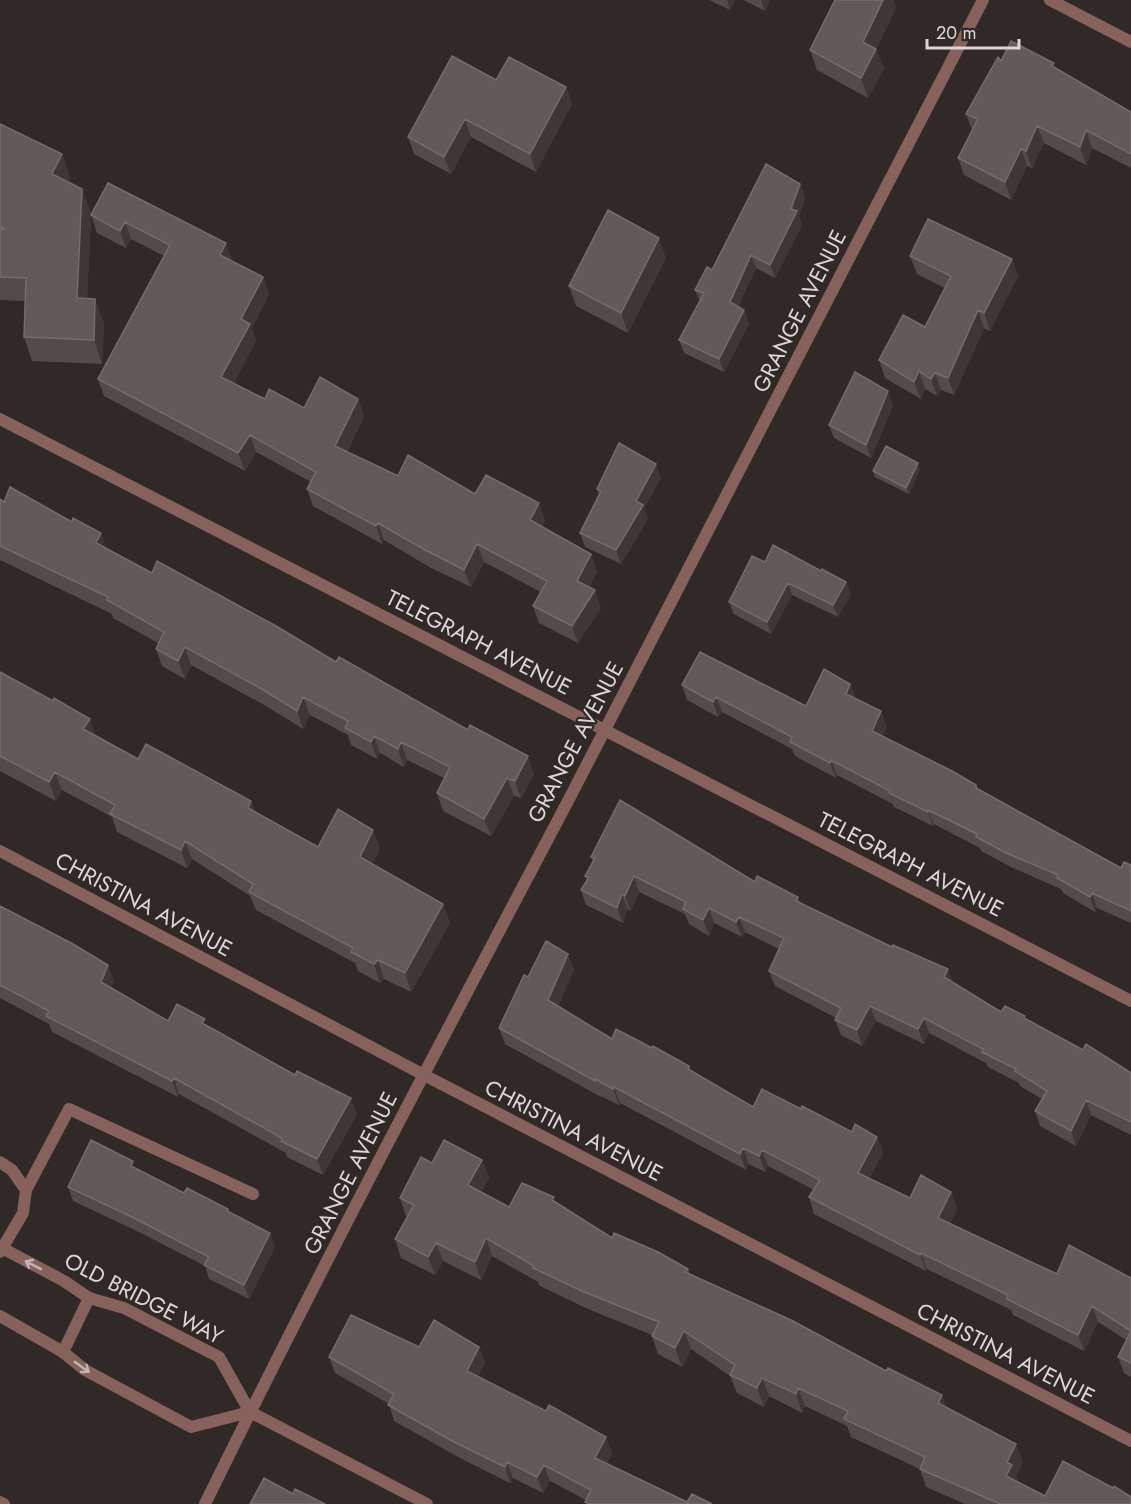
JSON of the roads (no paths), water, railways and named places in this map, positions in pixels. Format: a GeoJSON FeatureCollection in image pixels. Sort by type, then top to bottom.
{"type":"FeatureCollection","features":[{"type":"Feature","properties":{"kind":"street","name":"GRANGE AVENUE"},"geometry":{"type":"LineString","coordinates":[[205,1504],[250,1412],[983,0]]}},
{"type":"Feature","properties":{"kind":"street"},"geometry":{"type":"LineString","coordinates":[[1050,0],[1131,42]]}},
{"type":"Feature","properties":{"kind":"street","name":"TELEGRAPH AVENUE"},"geometry":{"type":"LineString","coordinates":[[0,419],[1131,1001]]}},
{"type":"Feature","properties":{"kind":"street","name":"CHRISTINA AVENUE"},"geometry":{"type":"LineString","coordinates":[[0,852],[424,1076],[1131,1441]]}},
{"type":"Feature","properties":{"kind":"street"},"geometry":{"type":"LineString","coordinates":[[1,1250],[23,1213],[26,1190],[69,1109],[253,1194]]}},
{"type":"Feature","properties":{"kind":"street"},"geometry":{"type":"LineString","coordinates":[[0,1162],[12,1170],[26,1190]]}},
{"type":"Feature","properties":{"kind":"street","name":"OLD BRIDGE WAY"},"geometry":{"type":"LineString","coordinates":[[1,1250],[64,1281],[89,1298],[124,1308],[219,1357],[250,1412]]}},
{"type":"Feature","properties":{"kind":"street"},"geometry":{"type":"LineString","coordinates":[[63,1352],[89,1298]]}},
{"type":"Feature","properties":{"kind":"street"},"geometry":{"type":"LineString","coordinates":[[0,1316],[63,1352],[85,1370],[190,1426],[250,1412],[427,1504]]}},
{"type":"Feature","properties":{"kind":"street"},"geometry":{"type":"LineString","coordinates":[[0,1502],[4,1504]]}}]}
